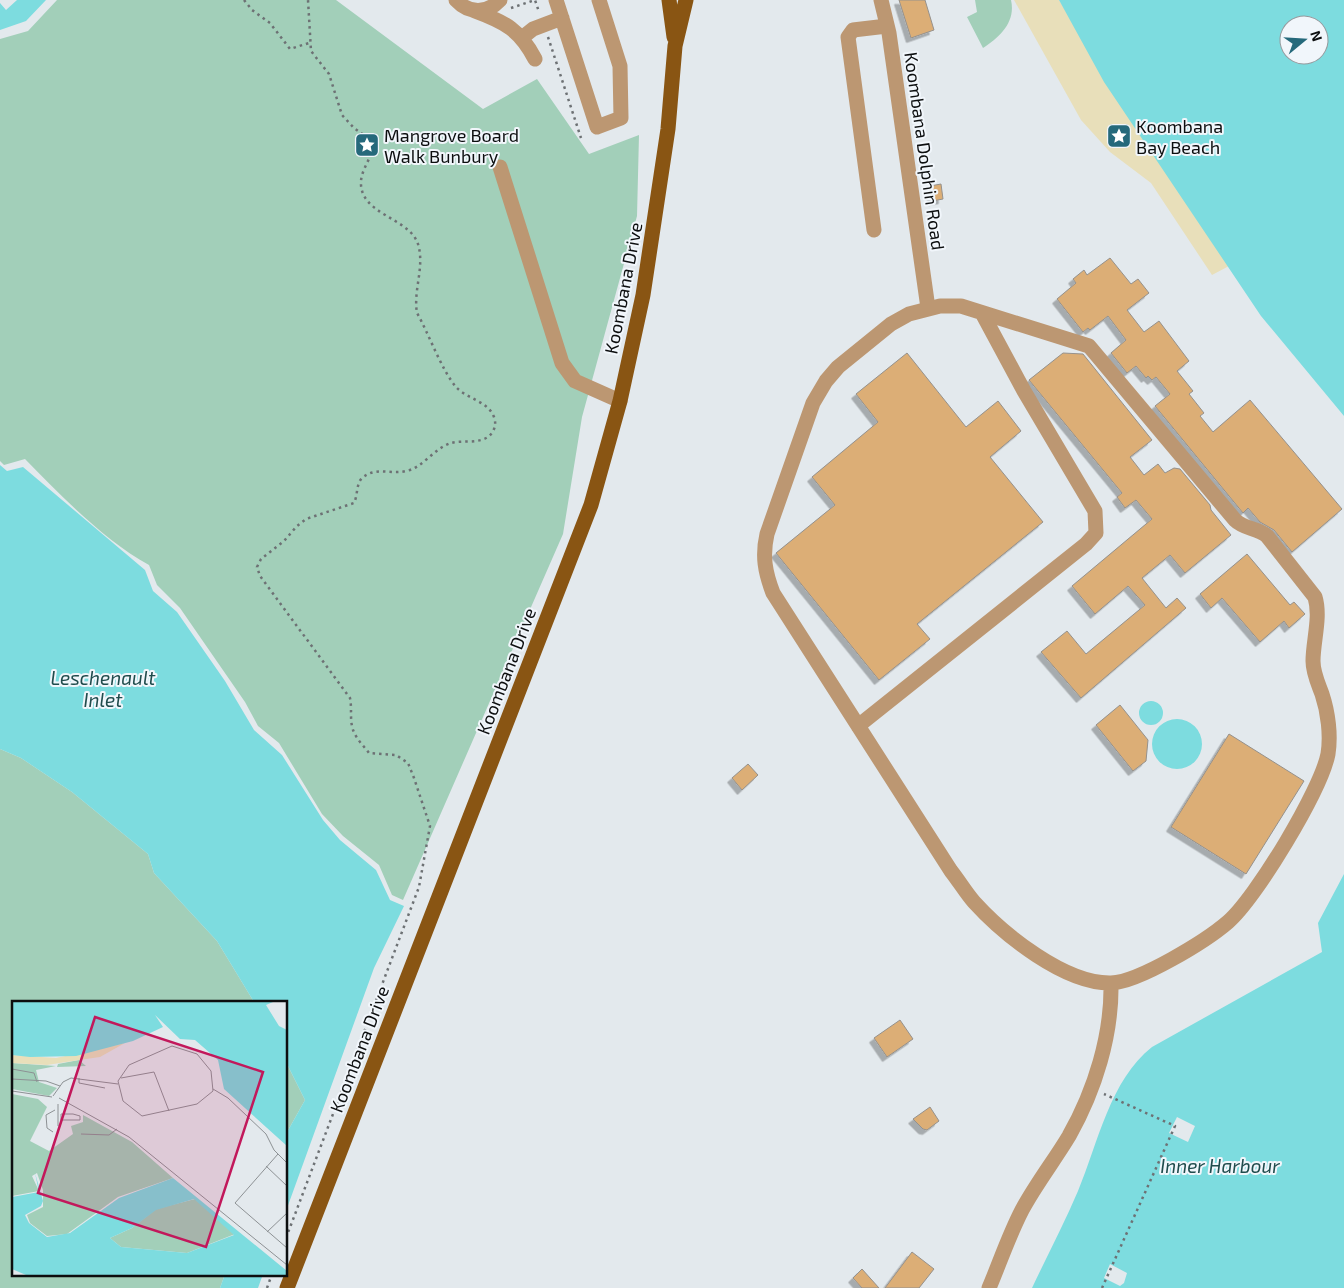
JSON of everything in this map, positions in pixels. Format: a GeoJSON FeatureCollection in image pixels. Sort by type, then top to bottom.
{"type":"FeatureCollection","features":[{"type":"Feature","properties":{"kind":"main road","name":"Koombana Drive"},"geometry":{"type":"LineString","coordinates":[[669,0],[675,46]]}},
{"type":"Feature","properties":{"kind":"main road","name":"Koombana Drive"},"geometry":{"type":"LineString","coordinates":[[287,1288],[591,505],[620,401],[643,295],[668,129],[675,46],[686,0]]}},
{"type":"Feature","properties":{"kind":"street"},"geometry":{"type":"LineString","coordinates":[[456,0],[465,8],[475,11],[519,34],[562,18]]}},
{"type":"Feature","properties":{"kind":"street"},"geometry":{"type":"LineString","coordinates":[[556,0],[597,127],[621,118],[620,66],[599,0]]}},
{"type":"Feature","properties":{"kind":"street","name":"Koombana Dolphin Road"},"geometry":{"type":"LineString","coordinates":[[881,0],[888,26],[928,308]]}},
{"type":"Feature","properties":{"kind":"street"},"geometry":{"type":"LineString","coordinates":[[475,11],[505,3],[505,11],[535,59]]}},
{"type":"Feature","properties":{"kind":"street"},"geometry":{"type":"LineString","coordinates":[[874,230],[848,37],[853,30],[888,26]]}},
{"type":"Feature","properties":{"kind":"street"},"geometry":{"type":"LineString","coordinates":[[500,167],[562,363],[575,381],[620,401]]}},
{"type":"Feature","properties":{"kind":"street"},"geometry":{"type":"LineString","coordinates":[[952,305],[982,313],[1081,342],[1095,352],[1235,520],[1240,525],[1262,532],[1267,536],[1313,593],[1317,604],[1313,663],[1327,716],[1328,754],[1315,790],[1266,874],[1228,922],[1148,972],[1125,981],[1112,983],[1077,977],[1057,966],[996,924],[973,901],[951,871],[773,593],[764,562],[767,534],[813,404],[826,381],[838,367],[891,324],[909,314],[928,308],[952,305]]}},
{"type":"Feature","properties":{"kind":"street"},"geometry":{"type":"LineString","coordinates":[[858,726],[1086,544],[1096,532],[1094,511],[1024,391],[982,313]]}},
{"type":"Feature","properties":{"kind":"street"},"geometry":{"type":"LineString","coordinates":[[989,1288],[1021,1212],[1068,1136],[1084,1106],[1105,1042],[1111,1016],[1112,983]]}},
{"type":"Feature","properties":{"kind":"path"},"geometry":{"type":"LineString","coordinates":[[244,0],[252,10],[270,23],[290,49],[308,43]]}},
{"type":"Feature","properties":{"kind":"path"},"geometry":{"type":"LineString","coordinates":[[288,1233],[419,886],[430,826],[408,763],[396,756],[369,753],[356,737],[352,726],[350,698],[260,576],[257,567],[261,559],[284,541],[306,519],[354,502],[358,496],[358,485],[363,478],[384,470],[408,471],[450,443],[486,438],[493,432],[495,425],[494,416],[486,406],[468,397],[456,387],[417,313],[415,300],[419,266],[418,243],[410,232],[369,204],[363,193],[361,182],[373,145],[369,139],[354,128],[342,115],[328,74],[311,51],[308,43],[308,0]]}},
{"type":"Feature","properties":{"kind":"path"},"geometry":{"type":"LineString","coordinates":[[505,3],[535,0],[541,16]]}},
{"type":"Feature","properties":{"kind":"path"},"geometry":{"type":"LineString","coordinates":[[546,33],[581,138]]}},
{"type":"Feature","properties":{"kind":"path"},"geometry":{"type":"LineString","coordinates":[[1102,1288],[1175,1126],[1104,1094]]}},
{"type":"Feature","properties":{"kind":"path"},"geometry":{"type":"LineString","coordinates":[[267,1288],[271,1276]]}},
{"type":"Feature","properties":{"kind":"green space"},"geometry":{"type":"Polygon","coordinates":[[[57,0],[336,0],[483,109],[537,79],[589,154],[639,135],[637,216],[582,417],[563,534],[403,900],[392,895],[379,865],[343,836],[322,814],[279,743],[258,726],[245,702],[180,608],[157,585],[149,565],[132,555],[100,530],[68,502],[25,459],[4,465],[0,461],[0,39],[28,31],[57,0]]]}},
{"type":"Feature","properties":{"kind":"green space"},"geometry":{"type":"Polygon","coordinates":[[[975,0],[1011,0],[1012,8],[1009,22],[1001,34],[983,48],[967,17],[977,12],[975,0]]]}},
{"type":"Feature","properties":{"kind":"green space"},"geometry":{"type":"Polygon","coordinates":[[[0,749],[21,758],[72,792],[148,854],[154,873],[217,941],[253,1001],[12,1001],[12,1276],[224,1276],[220,1288],[0,1288],[0,749]]]}},
{"type":"Feature","properties":{"kind":"green space"},"geometry":{"type":"Polygon","coordinates":[[[288,1066],[305,1100],[288,1130],[288,1066]]]}},
{"type":"Feature","properties":{"kind":"sand","name":"Koombana Bay Beach"},"geometry":{"type":"Polygon","coordinates":[[[1014,0],[1059,0],[1229,266],[1212,275],[1151,183],[1110,152],[1081,120],[1014,0]]]}},
{"type":"Feature","properties":{"kind":"water"},"geometry":{"type":"Polygon","coordinates":[[[17,0],[46,0],[26,21],[0,30],[0,3],[6,10],[17,0]]]}},
{"type":"Feature","properties":{"kind":"water"},"geometry":{"type":"Polygon","coordinates":[[[1059,0],[1344,0],[1344,416],[1261,316],[1104,82],[1059,0]]]}},
{"type":"Feature","properties":{"kind":"water","name":"Leschenault Inlet"},"geometry":{"type":"Polygon","coordinates":[[[0,465],[7,471],[23,467],[145,570],[153,591],[177,612],[225,681],[254,730],[282,755],[323,820],[340,840],[376,870],[390,900],[404,906],[374,968],[288,1205],[288,1130],[305,1100],[288,1066],[288,1001],[253,1001],[217,941],[154,873],[148,854],[72,792],[21,758],[0,749],[0,465]]]}},
{"type":"Feature","properties":{"kind":"water"},"geometry":{"type":"Polygon","coordinates":[[[1151,701],[1160,704],[1163,713],[1160,722],[1151,725],[1142,722],[1139,713],[1142,704],[1151,701]]]}},
{"type":"Feature","properties":{"kind":"water"},"geometry":{"type":"Polygon","coordinates":[[[1177,719],[1191,723],[1198,730],[1202,744],[1198,758],[1191,765],[1177,769],[1163,765],[1156,758],[1152,744],[1156,730],[1163,723],[1177,719]]]}},
{"type":"Feature","properties":{"kind":"water","name":"Inner Harbour"},"geometry":{"type":"Polygon","coordinates":[[[1344,874],[1344,1288],[1032,1288],[1073,1203],[1115,1094],[1138,1061],[1152,1047],[1322,952],[1318,923],[1344,874]]]}},
{"type":"Feature","properties":{"kind":"water"},"geometry":{"type":"Polygon","coordinates":[[[224,1276],[262,1276],[258,1288],[220,1288],[224,1276]]]}},
{"type":"Feature","properties":{"kind":"pier"},"geometry":{"type":"Polygon","coordinates":[[[1177,1117],[1195,1126],[1188,1142],[1169,1133],[1177,1117]]]}},
{"type":"Feature","properties":{"kind":"pier"},"geometry":{"type":"Polygon","coordinates":[[[1110,1264],[1127,1273],[1124,1283],[1120,1286],[1104,1278],[1110,1264]]]}},
{"type":"Feature","properties":{"kind":"building"},"geometry":{"type":"Polygon","coordinates":[[[899,0],[925,0],[934,30],[911,38],[899,0]]]}},
{"type":"Feature","properties":{"kind":"building"},"geometry":{"type":"Polygon","coordinates":[[[941,184],[943,199],[933,201],[930,186],[941,184]]]}},
{"type":"Feature","properties":{"kind":"building"},"geometry":{"type":"Polygon","coordinates":[[[1110,258],[1131,284],[1138,279],[1149,293],[1127,310],[1144,332],[1159,321],[1189,361],[1177,371],[1193,391],[1189,394],[1204,413],[1200,416],[1213,432],[1250,400],[1342,509],[1292,552],[1274,530],[1260,522],[1248,508],[1243,513],[1155,406],[1170,394],[1156,377],[1152,380],[1148,376],[1146,378],[1136,366],[1127,373],[1111,353],[1126,340],[1108,316],[1090,330],[1088,328],[1083,332],[1057,299],[1076,283],[1073,279],[1084,270],[1087,275],[1110,258]]]}},
{"type":"Feature","properties":{"kind":"building"},"geometry":{"type":"Polygon","coordinates":[[[907,353],[966,427],[998,401],[1021,431],[990,457],[1043,522],[917,624],[930,639],[879,680],[776,553],[835,505],[812,477],[878,422],[856,394],[907,353]]]}},
{"type":"Feature","properties":{"kind":"building"},"geometry":{"type":"Polygon","coordinates":[[[1063,353],[1083,354],[1152,440],[1130,457],[1144,475],[1158,464],[1165,473],[1174,468],[1180,469],[1210,505],[1211,510],[1231,535],[1185,573],[1170,555],[1142,578],[1166,608],[1177,598],[1186,608],[1081,698],[1041,652],[1067,631],[1086,654],[1145,605],[1128,586],[1095,614],[1072,586],[1152,519],[1136,500],[1125,508],[1117,497],[1122,493],[1029,380],[1063,353]]]}},
{"type":"Feature","properties":{"kind":"building"},"geometry":{"type":"Polygon","coordinates":[[[1247,554],[1290,605],[1294,602],[1305,614],[1289,628],[1284,621],[1260,642],[1222,598],[1211,608],[1200,594],[1247,554]]]}},
{"type":"Feature","properties":{"kind":"building"},"geometry":{"type":"Polygon","coordinates":[[[1120,705],[1148,740],[1146,761],[1133,771],[1096,725],[1120,705]]]}},
{"type":"Feature","properties":{"kind":"building"},"geometry":{"type":"Polygon","coordinates":[[[1229,734],[1304,781],[1246,874],[1171,827],[1229,734]]]}},
{"type":"Feature","properties":{"kind":"building"},"geometry":{"type":"Polygon","coordinates":[[[748,764],[758,775],[742,790],[732,778],[748,764]]]}},
{"type":"Feature","properties":{"kind":"building"},"geometry":{"type":"Polygon","coordinates":[[[900,1020],[913,1039],[887,1057],[874,1038],[900,1020]]]}},
{"type":"Feature","properties":{"kind":"building"},"geometry":{"type":"Polygon","coordinates":[[[930,1107],[939,1121],[927,1130],[923,1129],[913,1119],[930,1107]]]}},
{"type":"Feature","properties":{"kind":"building"},"geometry":{"type":"Polygon","coordinates":[[[912,1252],[934,1269],[919,1288],[885,1288],[912,1252]]]}},
{"type":"Feature","properties":{"kind":"building"},"geometry":{"type":"Polygon","coordinates":[[[862,1269],[879,1288],[862,1288],[853,1278],[862,1269]]]}},
{"type":"Feature","properties":{"kind":"place","name":"Koombana Bay Beach"},"geometry":{"type":"Point","coordinates":[1119,136]}},
{"type":"Feature","properties":{"kind":"place","name":"Mangrove Board Walk Bunbury"},"geometry":{"type":"Point","coordinates":[367,145]}}]}
